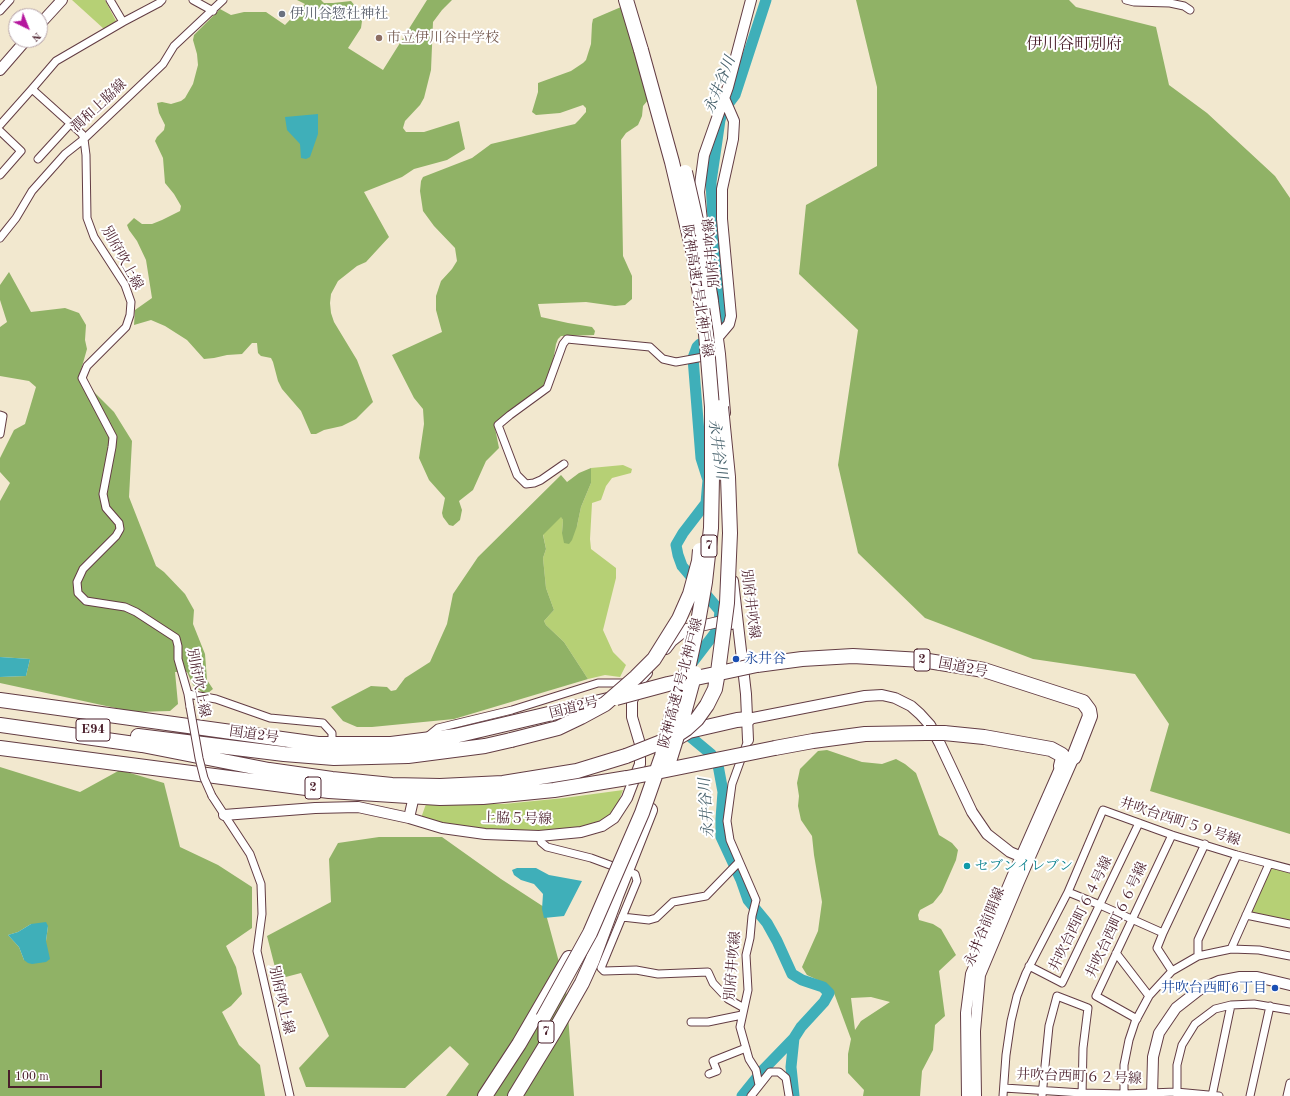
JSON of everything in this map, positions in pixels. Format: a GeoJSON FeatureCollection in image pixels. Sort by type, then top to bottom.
{"type":"FeatureCollection","features":[{"type":"Feature","properties":{"kind":"highway","name":"阪神高速7号北神戸線"},"geometry":{"type":"LineString","coordinates":[[495,1096],[542,1018],[590,933],[642,813],[662,756],[673,711],[688,664],[705,582],[711,528],[716,407],[694,255],[672,162],[626,0]]}},
{"type":"Feature","properties":{"kind":"highway","name":"阪神高速7号北神戸線"},"geometry":{"type":"LineString","coordinates":[[506,1096],[534,1052],[582,967],[630,867],[650,817],[677,738],[707,626],[714,584],[720,530],[721,479],[716,407],[715,332],[703,251],[681,158],[635,0]]}},
{"type":"Feature","properties":{"kind":"highway","name":"E94"},"geometry":{"type":"LineString","coordinates":[[0,716],[186,742],[284,754],[334,758],[408,756],[485,746],[558,728],[605,704],[636,677],[654,659],[679,619],[690,594],[699,561],[716,407]]}},
{"type":"Feature","properties":{"kind":"highway","name":"E94"},"geometry":{"type":"LineString","coordinates":[[0,725],[142,745],[269,770],[332,779],[399,785],[440,786],[503,783],[577,771],[626,756],[668,739],[686,729],[697,719],[707,705],[714,689],[718,672],[727,603],[730,533],[728,478],[716,407]]}},
{"type":"Feature","properties":{"kind":"highway","name":"国道2号"},"geometry":{"type":"LineString","coordinates":[[0,700],[318,744],[391,744],[455,736],[616,698],[668,684],[757,665],[802,659],[853,656],[922,660],[984,670],[1083,702],[1089,710],[1090,716],[1077,751]]}},
{"type":"Feature","properties":{"kind":"highway"},"geometry":{"type":"LineString","coordinates":[[485,1096],[518,1044],[572,952],[610,894],[638,830],[669,746],[674,740],[689,731],[737,720],[748,719]]}},
{"type":"Feature","properties":{"kind":"highway"},"geometry":{"type":"LineString","coordinates":[[515,1096],[582,983],[592,961],[672,748],[682,738],[737,724],[748,719]]}},
{"type":"Feature","properties":{"kind":"highway","name":"2"},"geometry":{"type":"LineString","coordinates":[[0,748],[329,790],[440,798],[483,797],[554,790],[627,778],[813,741],[865,734],[944,733],[984,736],[1056,751],[1068,752],[1075,749],[1077,751]]}},
{"type":"Feature","properties":{"kind":"highway"},"geometry":{"type":"LineString","coordinates":[[1056,751],[1063,758],[1061,766]]}},
{"type":"Feature","properties":{"kind":"street"},"geometry":{"type":"LineString","coordinates":[[0,11],[10,0]]}},
{"type":"Feature","properties":{"kind":"street"},"geometry":{"type":"LineString","coordinates":[[48,15],[62,0]]}},
{"type":"Feature","properties":{"kind":"street"},"geometry":{"type":"LineString","coordinates":[[110,0],[123,22]]}},
{"type":"Feature","properties":{"kind":"street"},"geometry":{"type":"LineString","coordinates":[[0,125],[56,61],[162,0]]}},
{"type":"Feature","properties":{"kind":"street"},"geometry":{"type":"LineString","coordinates":[[193,0],[213,11]]}},
{"type":"Feature","properties":{"kind":"street","name":"潤和上脇線"},"geometry":{"type":"LineString","coordinates":[[0,238],[16,218],[32,191],[65,154],[84,139],[163,64],[174,46],[223,0]]}},
{"type":"Feature","properties":{"kind":"street"},"geometry":{"type":"LineString","coordinates":[[718,337],[699,192],[704,155],[724,98],[751,0]]}},
{"type":"Feature","properties":{"kind":"street"},"geometry":{"type":"LineString","coordinates":[[1126,0],[1134,2],[1170,3],[1184,6],[1190,10]]}},
{"type":"Feature","properties":{"kind":"street"},"geometry":{"type":"LineString","coordinates":[[1,65],[18,48]]}},
{"type":"Feature","properties":{"kind":"street"},"geometry":{"type":"LineString","coordinates":[[32,89],[82,134],[84,139]]}},
{"type":"Feature","properties":{"kind":"street","name":"別府井吹線"},"geometry":{"type":"LineString","coordinates":[[724,98],[734,121],[734,139],[722,189],[722,218],[731,316],[730,324],[718,337],[728,450],[734,624],[748,719],[748,740],[732,784],[727,821],[736,865],[756,900],[746,955],[748,990],[740,1027],[749,1059],[756,1070],[759,1084]]}},
{"type":"Feature","properties":{"kind":"street"},"geometry":{"type":"LineString","coordinates":[[38,159],[70,124]]}},
{"type":"Feature","properties":{"kind":"street"},"geometry":{"type":"LineString","coordinates":[[0,130],[21,151],[0,175]]}},
{"type":"Feature","properties":{"kind":"street","name":"別府吹上線"},"geometry":{"type":"LineString","coordinates":[[84,139],[86,155],[87,218],[94,237],[125,285],[131,302],[130,315],[126,327],[87,366],[82,378],[112,437],[112,447],[103,494],[106,508],[119,522],[120,529],[116,536],[83,568],[77,582],[78,593],[86,601],[125,607],[136,612],[176,638],[178,646],[178,659],[188,694],[204,778],[212,796],[250,854],[260,884],[262,914],[257,951],[290,1096]]}},
{"type":"Feature","properties":{"kind":"street"},"geometry":{"type":"LineString","coordinates":[[564,464],[541,480],[526,484],[517,475],[498,426],[510,415],[547,388],[563,344],[567,339],[650,347],[663,359],[676,362],[720,354]]}},
{"type":"Feature","properties":{"kind":"street"},"geometry":{"type":"LineString","coordinates":[[0,415],[3,416],[0,434]]}},
{"type":"Feature","properties":{"kind":"street","name":"上脇５号線"},"geometry":{"type":"LineString","coordinates":[[224,815],[315,808],[358,807],[409,818],[442,828],[485,834],[541,836],[581,832],[602,826],[614,818],[627,798],[640,764],[640,744],[632,717],[632,701],[641,680],[672,641],[687,629],[718,622],[734,624]]}},
{"type":"Feature","properties":{"kind":"street"},"geometry":{"type":"LineString","coordinates":[[424,740],[438,728],[512,710],[598,683],[622,683],[637,691]]}},
{"type":"Feature","properties":{"kind":"street"},"geometry":{"type":"LineString","coordinates":[[188,694],[216,699],[270,718],[323,723],[332,733],[332,744]]}},
{"type":"Feature","properties":{"kind":"street"},"geometry":{"type":"LineString","coordinates":[[748,719],[865,696],[882,695],[896,698],[911,706],[930,725],[972,812],[987,834],[1010,852],[1024,858]]}},
{"type":"Feature","properties":{"kind":"street","name":"永井谷前開線"},"geometry":{"type":"LineString","coordinates":[[967,1096],[966,1013],[971,974],[1024,858],[1077,751]]}},
{"type":"Feature","properties":{"kind":"street","name":"永井谷前開線"},"geometry":{"type":"LineString","coordinates":[[976,1096],[975,1031],[980,975],[1024,858],[1061,766]]}},
{"type":"Feature","properties":{"kind":"street"},"geometry":{"type":"LineString","coordinates":[[409,818],[414,796]]}},
{"type":"Feature","properties":{"kind":"street","name":"井吹台西町５９号線"},"geometry":{"type":"LineString","coordinates":[[1003,1096],[1006,1055],[1011,1021],[1017,996],[1029,966],[1068,892],[1103,810],[1172,835],[1206,844],[1237,855],[1290,869]]}},
{"type":"Feature","properties":{"kind":"street","name":"井吹台西町６４号線"},"geometry":{"type":"LineString","coordinates":[[1029,966],[1062,983],[1139,823]]}},
{"type":"Feature","properties":{"kind":"street","name":"井吹台西町６６号線"},"geometry":{"type":"LineString","coordinates":[[1137,1019],[1096,996],[1172,835]]}},
{"type":"Feature","properties":{"kind":"street"},"geometry":{"type":"LineString","coordinates":[[541,836],[541,842],[547,847],[592,858],[618,868]]}},
{"type":"Feature","properties":{"kind":"street"},"geometry":{"type":"LineString","coordinates":[[1172,971],[1157,948],[1206,844]]}},
{"type":"Feature","properties":{"kind":"street"},"geometry":{"type":"LineString","coordinates":[[1198,956],[1198,940],[1201,932],[1237,855]]}},
{"type":"Feature","properties":{"kind":"street"},"geometry":{"type":"LineString","coordinates":[[1231,948],[1269,864]]}},
{"type":"Feature","properties":{"kind":"street"},"geometry":{"type":"LineString","coordinates":[[622,917],[649,920],[656,918],[673,902],[706,896],[736,865]]}},
{"type":"Feature","properties":{"kind":"street"},"geometry":{"type":"LineString","coordinates":[[626,871],[635,874],[637,881],[601,968],[604,970],[636,970],[658,974],[708,972],[713,983],[728,999],[743,1011]]}},
{"type":"Feature","properties":{"kind":"street"},"geometry":{"type":"LineString","coordinates":[[1068,892],[1163,933]]}},
{"type":"Feature","properties":{"kind":"street"},"geometry":{"type":"LineString","coordinates":[[1246,915],[1290,924]]}},
{"type":"Feature","properties":{"kind":"street"},"geometry":{"type":"LineString","coordinates":[[1124,1095],[1124,1065],[1129,1040],[1137,1019],[1149,996],[1172,971],[1198,956],[1231,948],[1259,950],[1290,956]]}},
{"type":"Feature","properties":{"kind":"street"},"geometry":{"type":"LineString","coordinates":[[1116,953],[1149,996]]}},
{"type":"Feature","properties":{"kind":"street"},"geometry":{"type":"LineString","coordinates":[[1152,1094],[1153,1057],[1159,1033],[1176,1008],[1198,990],[1218,981],[1240,977],[1257,977],[1290,985]]}},
{"type":"Feature","properties":{"kind":"street"},"geometry":{"type":"LineString","coordinates":[[1043,1094],[1049,1026],[1057,996],[1088,1008],[1083,1048],[1082,1095]]}},
{"type":"Feature","properties":{"kind":"street"},"geometry":{"type":"LineString","coordinates":[[1177,1094],[1177,1065],[1182,1045],[1195,1024],[1215,1009],[1232,1005],[1254,1004],[1290,1010]]}},
{"type":"Feature","properties":{"kind":"street"},"geometry":{"type":"LineString","coordinates":[[1214,1096],[1232,1005]]}},
{"type":"Feature","properties":{"kind":"street"},"geometry":{"type":"LineString","coordinates":[[1250,1096],[1270,1006]]}},
{"type":"Feature","properties":{"kind":"street"},"geometry":{"type":"LineString","coordinates":[[691,1022],[708,1022],[743,1011]]}},
{"type":"Feature","properties":{"kind":"street"},"geometry":{"type":"LineString","coordinates":[[709,1074],[717,1071],[713,1062],[746,1048]]}},
{"type":"Feature","properties":{"kind":"street"},"geometry":{"type":"LineString","coordinates":[[751,1096],[770,1072],[779,1072],[786,1078],[789,1096]]}},
{"type":"Feature","properties":{"kind":"street"},"geometry":{"type":"LineString","coordinates":[[1287,1096],[1290,1083]]}},
{"type":"Feature","properties":{"kind":"street","name":"井吹台西町６２号線"},"geometry":{"type":"LineString","coordinates":[[1004,1088],[1043,1094],[1177,1094],[1214,1096]]}},
{"type":"Feature","properties":{"kind":"green space"},"geometry":{"type":"Polygon","coordinates":[[[72,0],[105,0],[116,21],[104,29],[72,0]]]}},
{"type":"Feature","properties":{"kind":"green space"},"geometry":{"type":"Polygon","coordinates":[[[297,0],[321,0],[324,3],[351,1],[356,7],[356,14],[362,21],[361,28],[348,48],[383,70],[427,0],[452,0],[433,22],[431,70],[424,98],[420,105],[405,121],[403,128],[406,132],[424,132],[459,121],[465,149],[447,160],[414,169],[402,177],[364,192],[389,237],[366,262],[357,266],[338,281],[331,294],[330,303],[334,322],[357,360],[373,402],[356,419],[342,426],[324,430],[316,434],[311,434],[301,411],[282,389],[271,358],[261,356],[258,353],[257,343],[252,343],[242,354],[204,359],[187,340],[165,326],[151,320],[134,325],[135,310],[152,298],[146,260],[127,225],[134,218],[142,224],[152,224],[180,211],[181,206],[165,183],[163,158],[155,141],[164,130],[165,125],[159,113],[157,103],[162,102],[171,104],[181,101],[185,98],[193,84],[198,65],[193,40],[194,35],[220,9],[231,15],[244,12],[266,12],[285,25],[305,4],[297,0]]]}},
{"type":"Feature","properties":{"kind":"green space"},"geometry":{"type":"Polygon","coordinates":[[[856,0],[1069,0],[1076,7],[1156,27],[1169,85],[1207,113],[1275,176],[1290,198],[1290,834],[1150,791],[1169,724],[1135,674],[1033,659],[925,618],[858,553],[838,465],[858,330],[799,274],[806,205],[877,166],[877,87],[856,0]]]}},
{"type":"Feature","properties":{"kind":"green space"},"geometry":{"type":"Polygon","coordinates":[[[621,7],[648,100],[643,106],[642,116],[638,125],[626,133],[621,140],[623,256],[632,276],[632,299],[625,305],[615,306],[586,302],[538,304],[541,317],[592,327],[595,331],[594,335],[561,336],[558,339],[552,367],[546,383],[541,390],[494,423],[499,448],[486,461],[473,490],[459,501],[462,510],[460,520],[453,526],[449,525],[442,513],[445,498],[429,480],[419,458],[424,424],[423,409],[414,398],[392,355],[442,332],[436,310],[436,296],[441,281],[457,261],[455,248],[434,226],[423,211],[420,191],[421,181],[423,177],[472,158],[491,144],[575,124],[586,112],[586,108],[583,105],[560,113],[536,115],[532,112],[538,92],[538,83],[571,71],[583,63],[586,60],[591,44],[593,19],[621,7]]]}},
{"type":"Feature","properties":{"kind":"green space"},"geometry":{"type":"Polygon","coordinates":[[[9,272],[31,312],[65,308],[79,313],[86,325],[85,340],[87,349],[79,377],[114,412],[132,441],[129,497],[156,566],[164,572],[185,594],[194,610],[193,624],[205,654],[207,680],[213,689],[208,693],[203,693],[193,685],[187,672],[175,672],[178,704],[170,711],[134,712],[0,683],[0,677],[26,676],[30,659],[0,657],[0,501],[10,483],[0,472],[0,458],[14,430],[25,424],[36,387],[29,381],[0,376],[0,327],[7,322],[0,300],[0,285],[9,272]]]}},
{"type":"Feature","properties":{"kind":"green space"},"geometry":{"type":"Polygon","coordinates":[[[623,465],[632,469],[631,473],[612,478],[606,486],[601,500],[592,503],[590,539],[591,549],[616,568],[616,578],[603,630],[613,652],[626,665],[620,677],[605,675],[588,679],[564,642],[546,625],[544,621],[554,610],[546,588],[543,558],[546,549],[543,534],[561,516],[563,520],[562,533],[577,526],[581,507],[591,483],[591,468],[623,465]]]}},
{"type":"Feature","properties":{"kind":"green space"},"geometry":{"type":"Polygon","coordinates":[[[591,468],[591,483],[581,507],[572,540],[569,544],[564,543],[562,533],[563,520],[561,517],[543,535],[546,549],[543,558],[546,588],[554,610],[544,621],[546,625],[564,642],[588,679],[454,719],[372,727],[357,727],[343,721],[331,707],[371,686],[387,687],[391,691],[396,690],[405,678],[430,662],[447,624],[453,594],[478,557],[561,475],[567,482],[579,473],[591,468]]]}},
{"type":"Feature","properties":{"kind":"green space"},"geometry":{"type":"Polygon","coordinates":[[[827,750],[862,762],[882,764],[896,759],[905,764],[916,773],[939,835],[952,843],[958,850],[956,860],[942,892],[933,903],[920,910],[918,915],[919,920],[933,924],[941,929],[956,955],[939,971],[945,1016],[935,1025],[933,1050],[922,1071],[920,1096],[863,1096],[864,1090],[848,1073],[848,1054],[851,1039],[834,993],[820,981],[807,975],[802,967],[818,931],[822,902],[812,836],[801,820],[798,806],[799,796],[797,783],[800,769],[818,751],[827,750]],[[871,997],[851,998],[855,1030],[861,1021],[890,1002],[871,997]]]}},
{"type":"Feature","properties":{"kind":"green space"},"geometry":{"type":"Polygon","coordinates":[[[0,767],[80,792],[120,770],[164,783],[180,847],[218,865],[252,887],[252,928],[226,946],[236,967],[242,994],[231,1006],[222,1012],[239,1045],[260,1065],[265,1096],[0,1096],[0,767]],[[31,924],[18,932],[8,935],[19,947],[24,960],[46,941],[48,926],[31,924]]]}},
{"type":"Feature","properties":{"kind":"green space"},"geometry":{"type":"Polygon","coordinates":[[[623,790],[615,811],[595,825],[551,831],[504,831],[463,827],[421,818],[426,804],[504,804],[623,790]]]}},
{"type":"Feature","properties":{"kind":"green space"},"geometry":{"type":"Polygon","coordinates":[[[379,837],[442,837],[501,879],[544,907],[566,988],[574,1096],[446,1096],[469,1064],[450,1046],[405,1088],[306,1087],[299,1068],[329,1036],[301,973],[278,979],[267,936],[331,902],[329,859],[338,843],[379,837]]]}},
{"type":"Feature","properties":{"kind":"green space"},"geometry":{"type":"Polygon","coordinates":[[[1271,868],[1290,872],[1290,921],[1252,912],[1271,868]]]}},
{"type":"Feature","properties":{"kind":"water"},"geometry":{"type":"Polygon","coordinates":[[[318,114],[318,134],[310,157],[306,159],[301,158],[300,144],[287,130],[285,117],[318,114]]]}},
{"type":"Feature","properties":{"kind":"water"},"geometry":{"type":"Polygon","coordinates":[[[0,657],[30,659],[26,676],[0,677],[0,657]]]}},
{"type":"Feature","properties":{"kind":"water"},"geometry":{"type":"Polygon","coordinates":[[[517,868],[536,868],[549,875],[582,881],[564,916],[544,918],[542,909],[543,894],[534,884],[521,880],[514,875],[512,870],[517,868]]]}},
{"type":"Feature","properties":{"kind":"water"},"geometry":{"type":"Polygon","coordinates":[[[46,922],[48,926],[46,941],[50,959],[46,962],[32,964],[28,963],[24,960],[19,947],[8,935],[18,932],[31,924],[46,922]]]}},
{"type":"Feature","properties":{"kind":"waterway","name":"永井谷川"},"geometry":{"type":"LineString","coordinates":[[720,325],[725,320],[713,220],[711,182],[720,120],[723,111],[735,95],[766,0]]}},
{"type":"Feature","properties":{"kind":"waterway","name":"永井谷川"},"geometry":{"type":"LineString","coordinates":[[689,667],[718,629],[720,611],[682,566],[676,545],[683,533],[706,503],[708,480],[701,458],[693,358],[697,347],[700,344]]}},
{"type":"Feature","properties":{"kind":"waterway","name":"永井谷川"},"geometry":{"type":"LineString","coordinates":[[681,729],[711,754],[718,765],[723,792],[721,837],[741,880],[748,900],[767,923],[792,974],[802,980],[823,987],[829,993],[824,1002],[801,1027],[794,1038],[763,1070],[742,1096]]}},
{"type":"Feature","properties":{"kind":"waterway"},"geometry":{"type":"LineString","coordinates":[[794,1038],[791,1067],[794,1096]]}},
{"type":"Feature","properties":{"kind":"place","name":"伊川谷惣社神社"},"geometry":{"type":"Point","coordinates":[282,14]}},
{"type":"Feature","properties":{"kind":"place","name":"市立伊川谷中学校"},"geometry":{"type":"Point","coordinates":[379,38]}},
{"type":"Feature","properties":{"kind":"place","name":"永井谷"},"geometry":{"type":"Point","coordinates":[736,659]}},
{"type":"Feature","properties":{"kind":"place","name":"セブンイレブン"},"geometry":{"type":"Point","coordinates":[967,866]}},
{"type":"Feature","properties":{"kind":"place","name":"井吹台西町6丁目"},"geometry":{"type":"Point","coordinates":[1275,988]}},
{"type":"Feature","properties":{"kind":"district","name":"伊川谷町別府"},"geometry":{"type":"Point","coordinates":[1074,45]}}]}
